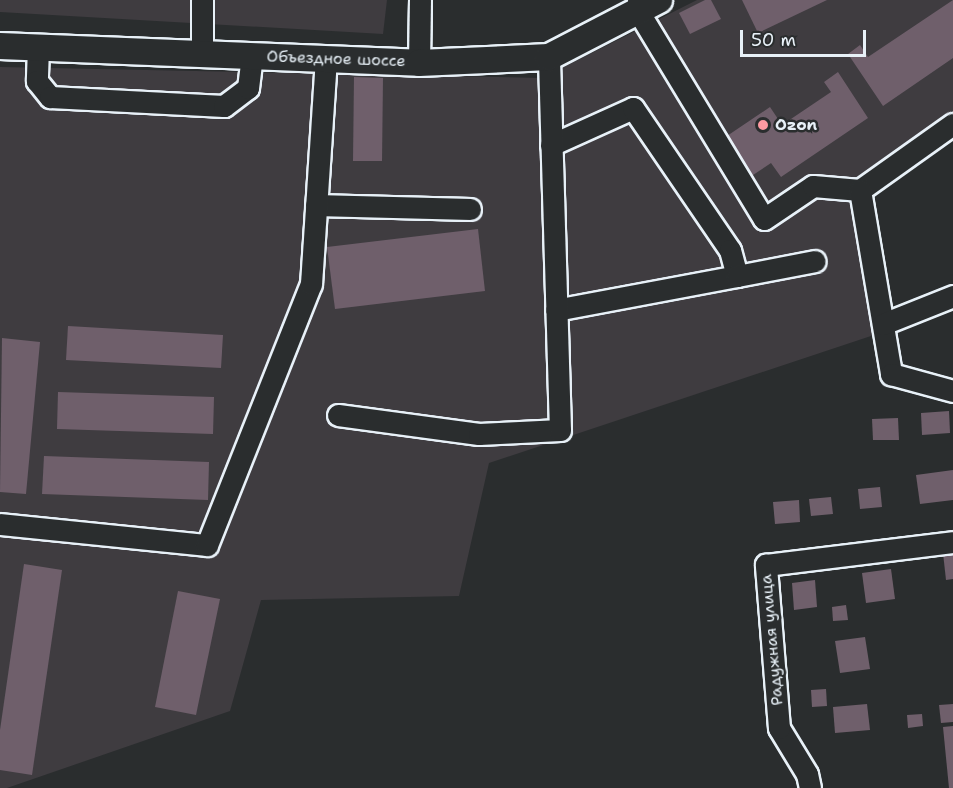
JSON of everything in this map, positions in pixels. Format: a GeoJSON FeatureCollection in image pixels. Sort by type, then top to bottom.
{"type":"FeatureCollection","features":[{"type":"Feature","properties":{"kind":"main road","name":"Объездное шоссе"},"geometry":{"type":"LineString","coordinates":[[0,46],[419,63],[549,57],[645,4]]}},
{"type":"Feature","properties":{"kind":"street"},"geometry":{"type":"LineString","coordinates":[[202,0],[202,54]]}},
{"type":"Feature","properties":{"kind":"street"},"geometry":{"type":"LineString","coordinates":[[419,63],[420,0]]}},
{"type":"Feature","properties":{"kind":"street"},"geometry":{"type":"LineString","coordinates":[[645,4],[764,219],[813,186],[860,190],[953,124]]}},
{"type":"Feature","properties":{"kind":"street"},"geometry":{"type":"LineString","coordinates":[[38,47],[37,81],[50,97],[224,106],[248,88],[252,56]]}},
{"type":"Feature","properties":{"kind":"street"},"geometry":{"type":"LineString","coordinates":[[338,415],[479,434],[560,430],[549,57]]}},
{"type":"Feature","properties":{"kind":"street"},"geometry":{"type":"LineString","coordinates":[[0,524],[207,545],[311,284],[326,59]]}},
{"type":"Feature","properties":{"kind":"street"},"geometry":{"type":"LineString","coordinates":[[551,146],[633,108],[730,250],[737,276]]}},
{"type":"Feature","properties":{"kind":"street"},"geometry":{"type":"LineString","coordinates":[[860,190],[891,374],[953,391]]}},
{"type":"Feature","properties":{"kind":"street"},"geometry":{"type":"LineString","coordinates":[[316,205],[471,209]]}},
{"type":"Feature","properties":{"kind":"street"},"geometry":{"type":"LineString","coordinates":[[556,310],[815,261]]}},
{"type":"Feature","properties":{"kind":"street"},"geometry":{"type":"LineString","coordinates":[[883,324],[953,296]]}},
{"type":"Feature","properties":{"kind":"street","name":"Радужная улица"},"geometry":{"type":"LineString","coordinates":[[810,788],[807,774],[779,728],[766,565],[953,542]]}},
{"type":"Feature","properties":{"kind":"shaded area"},"geometry":{"type":"Polygon","coordinates":[[[0,0],[387,0],[383,34],[0,12],[0,0]]]}},
{"type":"Feature","properties":{"kind":"shaded area"},"geometry":{"type":"Polygon","coordinates":[[[697,0],[953,0],[953,118],[858,182],[892,329],[489,463],[459,596],[261,600],[230,711],[7,788],[0,788],[0,67],[542,78],[697,0]]]}},
{"type":"Feature","properties":{"kind":"building"},"geometry":{"type":"Polygon","coordinates":[[[705,0],[711,0],[721,19],[690,34],[679,13],[705,0]]]}},
{"type":"Feature","properties":{"kind":"building"},"geometry":{"type":"Polygon","coordinates":[[[742,0],[827,0],[758,33],[742,0]]]}},
{"type":"Feature","properties":{"kind":"building"},"geometry":{"type":"Polygon","coordinates":[[[953,0],[953,58],[883,106],[848,54],[860,45],[868,57],[953,0]]]}},
{"type":"Feature","properties":{"kind":"building"},"geometry":{"type":"Polygon","coordinates":[[[838,72],[868,118],[781,177],[771,163],[750,177],[724,138],[770,107],[782,125],[831,92],[824,82],[838,72]]]}},
{"type":"Feature","properties":{"kind":"building"},"geometry":{"type":"Polygon","coordinates":[[[354,77],[383,78],[382,161],[353,161],[354,77]]]}},
{"type":"Feature","properties":{"kind":"building"},"geometry":{"type":"Polygon","coordinates":[[[478,229],[485,291],[335,309],[327,247],[478,229]]]}},
{"type":"Feature","properties":{"kind":"building"},"geometry":{"type":"Polygon","coordinates":[[[68,326],[223,335],[221,368],[66,360],[68,326]]]}},
{"type":"Feature","properties":{"kind":"building"},"geometry":{"type":"Polygon","coordinates":[[[2,338],[40,342],[26,494],[0,492],[2,338]]]}},
{"type":"Feature","properties":{"kind":"building"},"geometry":{"type":"Polygon","coordinates":[[[58,392],[214,397],[213,434],[57,429],[58,392]]]}},
{"type":"Feature","properties":{"kind":"building"},"geometry":{"type":"Polygon","coordinates":[[[949,411],[950,433],[922,435],[921,413],[949,411]]]}},
{"type":"Feature","properties":{"kind":"building"},"geometry":{"type":"Polygon","coordinates":[[[898,418],[899,440],[873,440],[872,419],[898,418]]]}},
{"type":"Feature","properties":{"kind":"building"},"geometry":{"type":"Polygon","coordinates":[[[44,456],[209,462],[208,500],[42,494],[44,456]]]}},
{"type":"Feature","properties":{"kind":"building"},"geometry":{"type":"Polygon","coordinates":[[[953,470],[953,500],[920,504],[916,475],[953,470]]]}},
{"type":"Feature","properties":{"kind":"building"},"geometry":{"type":"Polygon","coordinates":[[[880,487],[882,507],[860,509],[858,489],[880,487]]]}},
{"type":"Feature","properties":{"kind":"building"},"geometry":{"type":"Polygon","coordinates":[[[831,497],[833,514],[811,516],[809,499],[831,497]]]}},
{"type":"Feature","properties":{"kind":"building"},"geometry":{"type":"Polygon","coordinates":[[[799,500],[800,522],[775,524],[773,502],[799,500]]]}},
{"type":"Feature","properties":{"kind":"building"},"geometry":{"type":"Polygon","coordinates":[[[953,552],[953,579],[946,580],[943,553],[953,552]]]}},
{"type":"Feature","properties":{"kind":"building"},"geometry":{"type":"Polygon","coordinates":[[[24,564],[62,570],[32,775],[0,770],[0,730],[24,564]]]}},
{"type":"Feature","properties":{"kind":"building"},"geometry":{"type":"Polygon","coordinates":[[[891,569],[895,599],[866,603],[862,573],[891,569]]]}},
{"type":"Feature","properties":{"kind":"building"},"geometry":{"type":"Polygon","coordinates":[[[815,580],[817,607],[794,610],[792,583],[815,580]]]}},
{"type":"Feature","properties":{"kind":"building"},"geometry":{"type":"Polygon","coordinates":[[[178,591],[220,599],[196,715],[155,707],[178,591]]]}},
{"type":"Feature","properties":{"kind":"building"},"geometry":{"type":"Polygon","coordinates":[[[846,605],[848,620],[833,621],[832,607],[846,605]]]}},
{"type":"Feature","properties":{"kind":"building"},"geometry":{"type":"Polygon","coordinates":[[[865,637],[870,669],[840,673],[835,641],[865,637]]]}},
{"type":"Feature","properties":{"kind":"building"},"geometry":{"type":"Polygon","coordinates":[[[826,689],[827,706],[812,707],[811,690],[826,689]]]}},
{"type":"Feature","properties":{"kind":"building"},"geometry":{"type":"Polygon","coordinates":[[[867,704],[870,730],[835,733],[833,707],[867,704]]]}},
{"type":"Feature","properties":{"kind":"building"},"geometry":{"type":"Polygon","coordinates":[[[953,704],[953,722],[941,723],[939,705],[953,704]]]}},
{"type":"Feature","properties":{"kind":"building"},"geometry":{"type":"Polygon","coordinates":[[[922,714],[923,726],[908,728],[907,715],[922,714]]]}},
{"type":"Feature","properties":{"kind":"building"},"geometry":{"type":"Polygon","coordinates":[[[953,726],[953,788],[949,788],[943,727],[953,726]]]}},
{"type":"Feature","properties":{"kind":"place","name":"Ozon"},"geometry":{"type":"Point","coordinates":[763,125]}}]}
